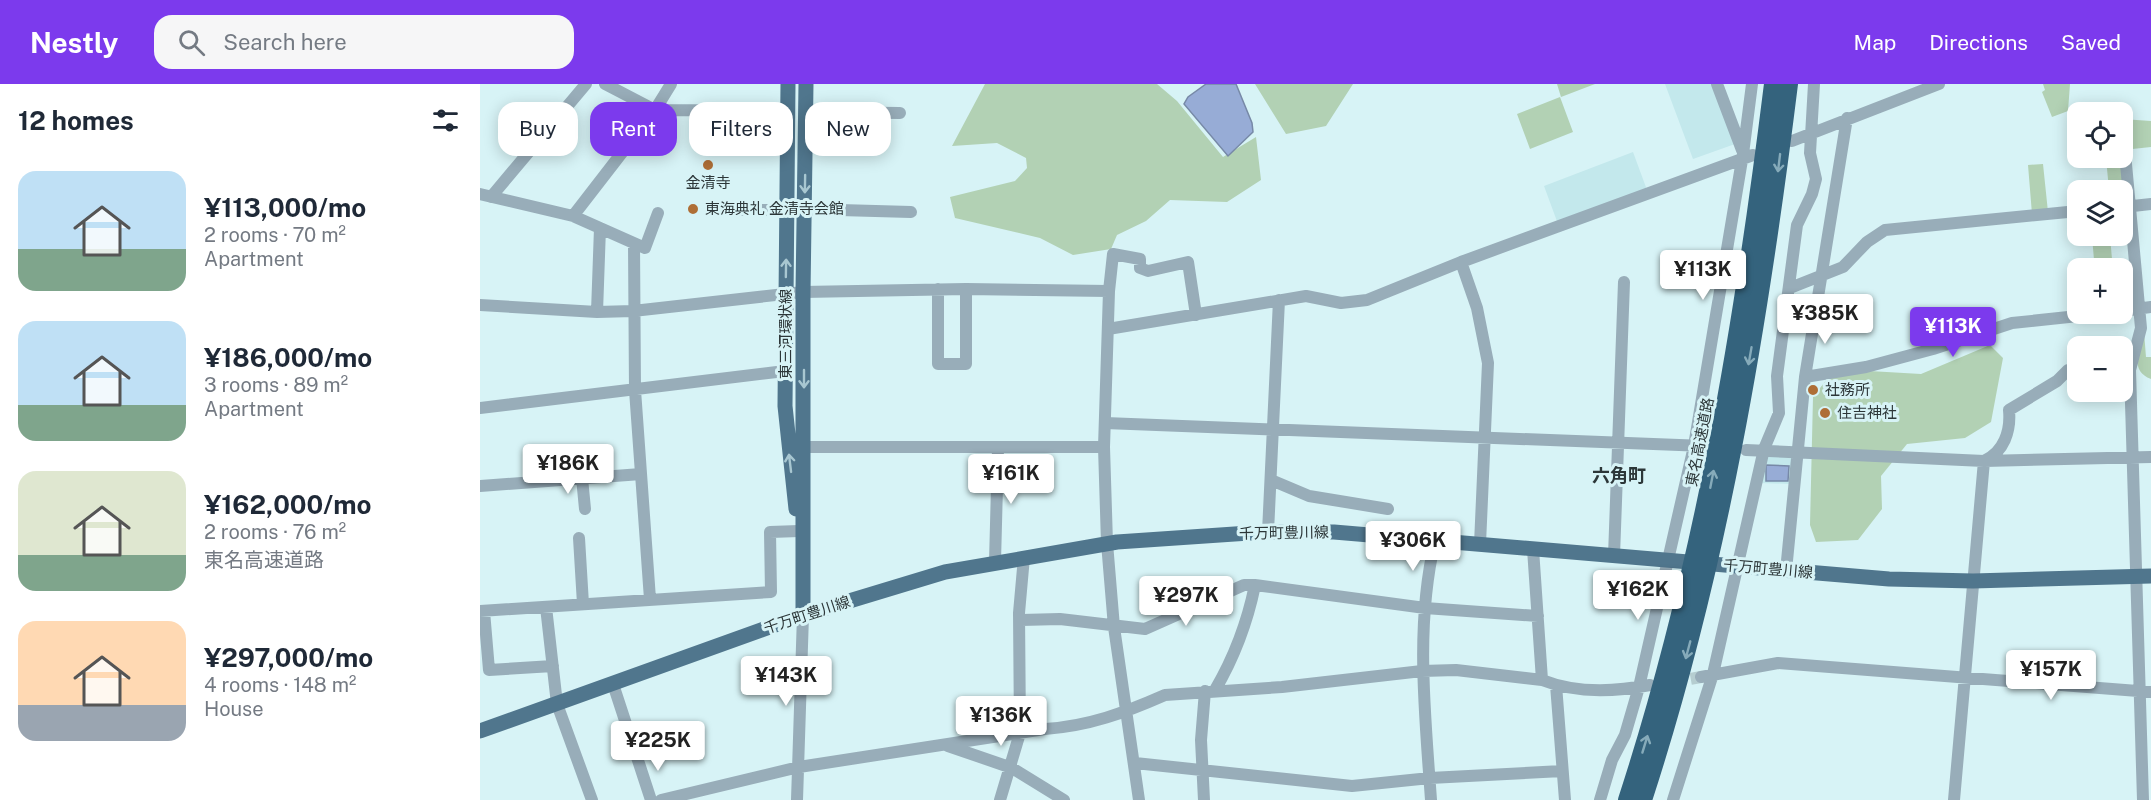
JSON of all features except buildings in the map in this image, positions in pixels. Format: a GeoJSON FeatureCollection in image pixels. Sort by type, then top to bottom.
{"type":"FeatureCollection","features":[{"type":"Feature","properties":{"kind":"highway","name":"東名高速道路"},"geometry":{"type":"LineString","coordinates":[[1707,537],[1773,84]]}},
{"type":"Feature","properties":{"kind":"highway","name":"東名高速道路"},"geometry":{"type":"LineString","coordinates":[[1643,800],[1695,593],[1758,310],[1789,84]]}},
{"type":"Feature","properties":{"kind":"highway","name":"東名高速道路"},"geometry":{"type":"LineString","coordinates":[[1627,800],[1695,593]]}},
{"type":"Feature","properties":{"kind":"main road","name":"東三河環状線"},"geometry":{"type":"LineString","coordinates":[[788,84],[788,102]]}},
{"type":"Feature","properties":{"kind":"main road","name":"東三河環状線"},"geometry":{"type":"LineString","coordinates":[[806,84],[806,102]]}},
{"type":"Feature","properties":{"kind":"main road","name":"東三河環状線"},"geometry":{"type":"LineString","coordinates":[[788,156],[786,432],[804,584]]}},
{"type":"Feature","properties":{"kind":"main road","name":"東三河環状線"},"geometry":{"type":"LineString","coordinates":[[804,615],[805,156]]}},
{"type":"Feature","properties":{"kind":"main road","name":"千万町豊川線"},"geometry":{"type":"LineString","coordinates":[[480,731],[804,615],[945,572],[1107,543],[1268,532],[1334,532],[1890,579],[1973,581],[2144,576]]}},
{"type":"Feature","properties":{"kind":"street"},"geometry":{"type":"LineString","coordinates":[[586,84],[486,195],[573,216],[645,248],[658,213]]}},
{"type":"Feature","properties":{"kind":"street"},"geometry":{"type":"LineString","coordinates":[[605,84],[640,102]]}},
{"type":"Feature","properties":{"kind":"street"},"geometry":{"type":"LineString","coordinates":[[660,102],[670,84]]}},
{"type":"Feature","properties":{"kind":"street"},"geometry":{"type":"LineString","coordinates":[[1717,84],[1746,156]]}},
{"type":"Feature","properties":{"kind":"street"},"geometry":{"type":"LineString","coordinates":[[1600,800],[1612,760],[1625,735],[1644,686],[1667,560],[1700,446],[1746,156],[1752,84]]}},
{"type":"Feature","properties":{"kind":"street"},"geometry":{"type":"LineString","coordinates":[[1673,800],[1738,566],[1764,449],[1779,413],[1777,376],[1797,225],[1812,194],[1816,179],[1810,153],[1814,84]]}},
{"type":"Feature","properties":{"kind":"street"},"geometry":{"type":"LineString","coordinates":[[1792,141],[1810,132],[1939,84]]}},
{"type":"Feature","properties":{"kind":"street"},"geometry":{"type":"LineString","coordinates":[[891,113],[900,113]]}},
{"type":"Feature","properties":{"kind":"street"},"geometry":{"type":"LineString","coordinates":[[1786,571],[1796,450],[1805,377],[1847,118]]}},
{"type":"Feature","properties":{"kind":"street"},"geometry":{"type":"LineString","coordinates":[[573,216],[620,156]]}},
{"type":"Feature","properties":{"kind":"street"},"geometry":{"type":"LineString","coordinates":[[1108,329],[1306,296],[1341,303],[1367,300],[1461,262],[1746,156]]}},
{"type":"Feature","properties":{"kind":"street"},"geometry":{"type":"LineString","coordinates":[[2133,206],[2151,204]]}},
{"type":"Feature","properties":{"kind":"street"},"geometry":{"type":"LineString","coordinates":[[804,209],[911,212]]}},
{"type":"Feature","properties":{"kind":"street"},"geometry":{"type":"LineString","coordinates":[[732,210],[787,210]]}},
{"type":"Feature","properties":{"kind":"street"},"geometry":{"type":"LineString","coordinates":[[1790,288],[1843,267],[1867,242],[1885,230],[2067,212]]}},
{"type":"Feature","properties":{"kind":"street"},"geometry":{"type":"LineString","coordinates":[[597,312],[600,228]]}},
{"type":"Feature","properties":{"kind":"street"},"geometry":{"type":"LineString","coordinates":[[634,244],[635,390],[650,599]]}},
{"type":"Feature","properties":{"kind":"street"},"geometry":{"type":"LineString","coordinates":[[2133,244],[2145,308],[2130,370],[2132,458],[2144,576],[2146,692],[2143,800]]}},
{"type":"Feature","properties":{"kind":"street"},"geometry":{"type":"LineString","coordinates":[[1139,800],[1114,627],[1107,543],[1104,447],[1109,291],[1113,254],[1140,259],[1140,268],[1148,271],[1188,262],[1196,315]]}},
{"type":"Feature","properties":{"kind":"street"},"geometry":{"type":"LineString","coordinates":[[1461,262],[1478,308],[1488,363],[1480,544]]}},
{"type":"Feature","properties":{"kind":"street"},"geometry":{"type":"LineString","coordinates":[[1614,556],[1624,282]]}},
{"type":"Feature","properties":{"kind":"street"},"geometry":{"type":"LineString","coordinates":[[938,289],[938,364],[966,364],[966,289]]}},
{"type":"Feature","properties":{"kind":"street"},"geometry":{"type":"LineString","coordinates":[[480,305],[597,312],[633,311],[803,292],[938,289],[1109,291]]}},
{"type":"Feature","properties":{"kind":"street"},"geometry":{"type":"LineString","coordinates":[[1268,532],[1279,300]]}},
{"type":"Feature","properties":{"kind":"street"},"geometry":{"type":"LineString","coordinates":[[1805,377],[1866,367],[1933,349],[2012,323],[2067,317]]}},
{"type":"Feature","properties":{"kind":"street"},"geometry":{"type":"LineString","coordinates":[[480,408],[785,371]]}},
{"type":"Feature","properties":{"kind":"street"},"geometry":{"type":"LineString","coordinates":[[1984,461],[1995,456],[2005,439],[2010,428],[2008,410],[2057,381],[2067,371]]}},
{"type":"Feature","properties":{"kind":"street"},"geometry":{"type":"LineString","coordinates":[[1105,423],[1274,432],[1700,446]]}},
{"type":"Feature","properties":{"kind":"street"},"geometry":{"type":"LineString","coordinates":[[804,447],[1104,447]]}},
{"type":"Feature","properties":{"kind":"street"},"geometry":{"type":"LineString","coordinates":[[995,562],[998,448]]}},
{"type":"Feature","properties":{"kind":"street"},"geometry":{"type":"LineString","coordinates":[[1746,450],[1796,450],[1984,461],[2151,457]]}},
{"type":"Feature","properties":{"kind":"street"},"geometry":{"type":"LineString","coordinates":[[1954,800],[1984,461]]}},
{"type":"Feature","properties":{"kind":"street"},"geometry":{"type":"LineString","coordinates":[[480,486],[641,474]]}},
{"type":"Feature","properties":{"kind":"street"},"geometry":{"type":"LineString","coordinates":[[582,478],[585,509]]}},
{"type":"Feature","properties":{"kind":"street"},"geometry":{"type":"LineString","coordinates":[[1271,480],[1309,496],[1388,509]]}},
{"type":"Feature","properties":{"kind":"street"},"geometry":{"type":"LineString","coordinates":[[552,666],[489,670],[482,611],[771,592],[770,532],[799,531]]}},
{"type":"Feature","properties":{"kind":"street"},"geometry":{"type":"LineString","coordinates":[[579,538],[583,604]]}},
{"type":"Feature","properties":{"kind":"street"},"geometry":{"type":"LineString","coordinates":[[1431,800],[1422,671],[1426,581],[1435,541]]}},
{"type":"Feature","properties":{"kind":"street"},"geometry":{"type":"LineString","coordinates":[[1533,549],[1542,680]]}},
{"type":"Feature","properties":{"kind":"street"},"geometry":{"type":"LineString","coordinates":[[1000,800],[1012,768],[1020,733],[1024,557]]}},
{"type":"Feature","properties":{"kind":"street"},"geometry":{"type":"LineString","coordinates":[[1021,620],[1060,619],[1145,629],[1244,585],[1425,608],[1538,616]]}},
{"type":"Feature","properties":{"kind":"street"},"geometry":{"type":"LineString","coordinates":[[1204,800],[1202,770],[1210,690],[1235,655],[1248,618],[1255,585]]}},
{"type":"Feature","properties":{"kind":"street"},"geometry":{"type":"LineString","coordinates":[[546,608],[557,704],[592,800]]}},
{"type":"Feature","properties":{"kind":"street"},"geometry":{"type":"LineString","coordinates":[[797,800],[804,615]]}},
{"type":"Feature","properties":{"kind":"street"},"geometry":{"type":"LineString","coordinates":[[1707,676],[1778,663],[2146,692]]}},
{"type":"Feature","properties":{"kind":"street"},"geometry":{"type":"LineString","coordinates":[[661,800],[799,767],[1020,733],[1078,727],[1126,712],[1165,695],[1210,690],[1282,687],[1422,671],[1456,670],[1542,680],[1556,685],[1608,692],[1644,686]]}},
{"type":"Feature","properties":{"kind":"street"},"geometry":{"type":"LineString","coordinates":[[613,684],[651,800]]}},
{"type":"Feature","properties":{"kind":"street"},"geometry":{"type":"LineString","coordinates":[[1556,685],[1565,800]]}},
{"type":"Feature","properties":{"kind":"street"},"geometry":{"type":"LineString","coordinates":[[947,746],[1012,768],[1064,800]]}},
{"type":"Feature","properties":{"kind":"street"},"geometry":{"type":"LineString","coordinates":[[1134,763],[1352,786],[1430,778],[1563,771]]}},
{"type":"Feature","properties":{"kind":"street"},"geometry":{"type":"LineString","coordinates":[[1351,800],[1352,786]]}},
{"type":"Feature","properties":{"kind":"shaded area"},"geometry":{"type":"Polygon","coordinates":[[[1665,84],[1712,84],[1735,144],[1693,159],[1665,84]]]}},
{"type":"Feature","properties":{"kind":"shaded area"},"geometry":{"type":"Polygon","coordinates":[[[1633,152],[1647,190],[1558,224],[1544,186],[1633,152]]]}},
{"type":"Feature","properties":{"kind":"shaded area"},"geometry":{"type":"Polygon","coordinates":[[[1766,453],[1793,453],[1790,484],[1760,483],[1766,453]]]}},
{"type":"Feature","properties":{"kind":"green space"},"geometry":{"type":"Polygon","coordinates":[[[985,84],[1157,84],[1177,101],[1223,157],[1256,137],[1261,180],[1227,202],[1170,200],[1146,221],[1117,235],[1111,249],[1073,255],[1040,238],[955,218],[950,197],[1015,181],[1027,168],[1026,158],[997,143],[952,146],[985,84]]]}},
{"type":"Feature","properties":{"kind":"green space"},"geometry":{"type":"Polygon","coordinates":[[[1255,84],[1353,84],[1326,126],[1286,134],[1255,84]]]}},
{"type":"Feature","properties":{"kind":"green space"},"geometry":{"type":"Polygon","coordinates":[[[1557,84],[1595,84],[1561,97],[1557,84]]]}},
{"type":"Feature","properties":{"kind":"green space"},"geometry":{"type":"Polygon","coordinates":[[[2043,84],[2070,84],[2067,111],[2052,117],[2042,92],[2045,90],[2043,84]]]}},
{"type":"Feature","properties":{"kind":"green space"},"geometry":{"type":"Polygon","coordinates":[[[1560,97],[1573,132],[1530,149],[1517,114],[1560,97]]]}},
{"type":"Feature","properties":{"kind":"green space"},"geometry":{"type":"Polygon","coordinates":[[[2133,120],[2151,121],[2151,147],[2133,149],[2133,120]]]}},
{"type":"Feature","properties":{"kind":"green space"},"geometry":{"type":"Polygon","coordinates":[[[2043,164],[2048,212],[2032,214],[2028,165],[2043,164]]]}},
{"type":"Feature","properties":{"kind":"green space"},"geometry":{"type":"Polygon","coordinates":[[[2107,168],[2123,168],[2124,180],[2108,180],[2107,168]]]}},
{"type":"Feature","properties":{"kind":"green space"},"geometry":{"type":"Polygon","coordinates":[[[2093,246],[2111,246],[2112,258],[2094,258],[2093,246]]]}},
{"type":"Feature","properties":{"kind":"green space"},"geometry":{"type":"Polygon","coordinates":[[[2144,332],[2146,357],[2151,357],[2151,379],[2140,371],[2137,359],[2144,332]]]}},
{"type":"Feature","properties":{"kind":"green space"},"geometry":{"type":"Polygon","coordinates":[[[1990,345],[2003,358],[1991,422],[1965,438],[1907,444],[1881,476],[1882,509],[1858,540],[1816,542],[1810,525],[1813,397],[1835,369],[1921,374],[1990,345]]]}},
{"type":"Feature","properties":{"kind":"water"},"geometry":{"type":"Polygon","coordinates":[[[1206,84],[1236,84],[1252,123],[1253,132],[1228,156],[1184,104],[1188,97],[1206,84]]]}},
{"type":"Feature","properties":{"kind":"water"},"geometry":{"type":"Polygon","coordinates":[[[1766,465],[1789,466],[1788,481],[1766,481],[1766,465]]]}},
{"type":"Feature","properties":{"kind":"tunnel"},"geometry":{"type":"LineString","coordinates":[[1673,682],[1701,677]]}},
{"type":"Feature","properties":{"kind":"place","name":"金清寺"},"geometry":{"type":"Point","coordinates":[708,165]}},
{"type":"Feature","properties":{"kind":"place","name":"東海典礼 金清寺会館"},"geometry":{"type":"Point","coordinates":[693,209]}},
{"type":"Feature","properties":{"kind":"place","name":"社務所"},"geometry":{"type":"Point","coordinates":[1813,390]}},
{"type":"Feature","properties":{"kind":"place","name":"住吉神社"},"geometry":{"type":"Point","coordinates":[1825,413]}},
{"type":"Feature","properties":{"kind":"district","name":"六角町"},"geometry":{"type":"Point","coordinates":[1619,476]}}]}
